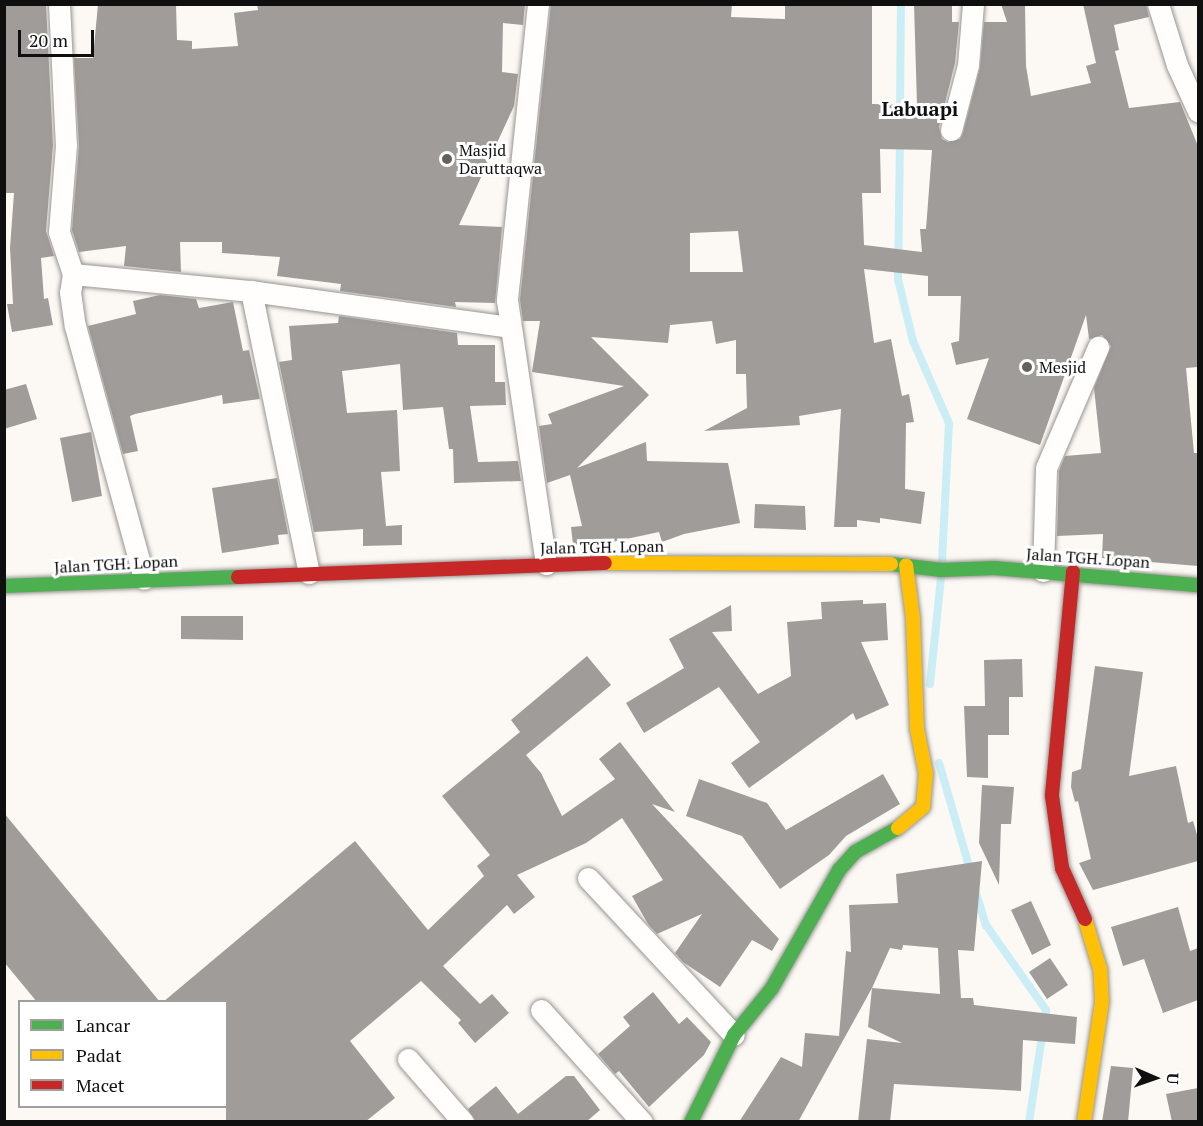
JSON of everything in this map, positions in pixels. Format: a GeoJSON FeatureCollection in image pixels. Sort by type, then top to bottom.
{"type":"FeatureCollection","features":[{"type":"Feature","properties":{"kind":"main road","name":"Jalan TGH. Lopan"},"geometry":{"type":"LineString","coordinates":[[4,586],[546,564],[906,565],[942,570],[994,568],[1073,572],[1198,585]]}},
{"type":"Feature","properties":{"kind":"main road"},"geometry":{"type":"LineString","coordinates":[[692,1122],[734,1035],[772,988],[839,870],[855,852],[902,825],[923,807],[926,774],[917,729],[913,618],[906,565]]}},
{"type":"Feature","properties":{"kind":"main road"},"geometry":{"type":"LineString","coordinates":[[1073,572],[1052,796],[1062,868],[1083,911],[1100,969],[1102,1002],[1084,1122]]}},
{"type":"Feature","properties":{"kind":"street"},"geometry":{"type":"LineString","coordinates":[[59,4],[66,145],[59,232],[73,274],[70,292],[75,326],[144,579]]}},
{"type":"Feature","properties":{"kind":"street"},"geometry":{"type":"LineString","coordinates":[[538,4],[507,300],[546,564]]}},
{"type":"Feature","properties":{"kind":"street"},"geometry":{"type":"LineString","coordinates":[[951,130],[968,65],[973,4]]}},
{"type":"Feature","properties":{"kind":"street"},"geometry":{"type":"LineString","coordinates":[[1158,4],[1177,65],[1198,111]]}},
{"type":"Feature","properties":{"kind":"street"},"geometry":{"type":"LineString","coordinates":[[73,274],[251,291],[510,327]]}},
{"type":"Feature","properties":{"kind":"street"},"geometry":{"type":"LineString","coordinates":[[251,291],[309,573]]}},
{"type":"Feature","properties":{"kind":"street"},"geometry":{"type":"LineString","coordinates":[[1043,571],[1046,468],[1098,347]]}},
{"type":"Feature","properties":{"kind":"street"},"geometry":{"type":"LineString","coordinates":[[588,878],[734,1035]]}},
{"type":"Feature","properties":{"kind":"street"},"geometry":{"type":"LineString","coordinates":[[541,1010],[642,1122]]}},
{"type":"Feature","properties":{"kind":"street"},"geometry":{"type":"LineString","coordinates":[[408,1059],[463,1122]]}},
{"type":"Feature","properties":{"kind":"building"},"geometry":{"type":"Polygon","coordinates":[[[4,4],[46,4],[53,145],[46,231],[54,256],[41,258],[44,299],[48,298],[53,325],[12,332],[7,304],[13,304],[10,248],[14,193],[4,193],[4,4]]]}},
{"type":"Feature","properties":{"kind":"building"},"geometry":{"type":"Polygon","coordinates":[[[98,4],[176,4],[177,40],[192,41],[192,49],[238,46],[234,13],[258,10],[257,4],[525,4],[523,25],[503,23],[502,72],[518,74],[514,106],[459,225],[502,227],[495,303],[455,302],[456,307],[340,291],[341,284],[277,276],[280,257],[222,253],[222,242],[180,242],[181,272],[124,266],[126,246],[79,252],[72,230],[79,146],[74,58],[93,58],[98,4]]]}},
{"type":"Feature","properties":{"kind":"building"},"geometry":{"type":"Polygon","coordinates":[[[551,4],[732,4],[731,17],[785,19],[785,4],[872,4],[872,104],[917,105],[914,4],[952,4],[952,22],[959,22],[955,63],[939,127],[942,139],[948,142],[960,139],[963,133],[980,68],[984,22],[1007,22],[1001,4],[1025,4],[1026,66],[1031,96],[1091,83],[1086,66],[1096,63],[1083,4],[1146,4],[1149,17],[1114,25],[1119,50],[1115,51],[1129,108],[1180,102],[1198,146],[1198,367],[1186,368],[1194,453],[1198,453],[1198,566],[1102,558],[1103,534],[1057,536],[1059,471],[1065,456],[1101,453],[1094,388],[1111,346],[1102,335],[1089,339],[1086,315],[1040,445],[967,419],[989,358],[956,365],[951,343],[959,341],[961,296],[928,296],[928,276],[864,269],[874,343],[891,339],[902,396],[909,394],[914,422],[906,423],[905,489],[925,492],[921,524],[880,518],[880,523],[857,520],[857,527],[834,527],[841,409],[799,416],[800,425],[704,431],[747,408],[746,374],[736,374],[736,340],[716,344],[712,321],[670,325],[668,343],[591,337],[649,395],[577,468],[646,442],[647,461],[728,463],[740,523],[684,534],[662,542],[659,532],[603,544],[573,545],[571,527],[582,526],[570,475],[547,483],[539,426],[552,424],[548,414],[624,386],[532,372],[540,321],[523,321],[520,300],[551,4]],[[880,149],[881,193],[862,193],[864,245],[922,252],[920,229],[926,229],[932,150],[880,149]],[[738,231],[690,233],[690,272],[743,272],[738,231]]]}},
{"type":"Feature","properties":{"kind":"building"},"geometry":{"type":"Polygon","coordinates":[[[160,295],[196,299],[199,308],[233,302],[243,351],[249,350],[260,399],[223,404],[222,395],[130,416],[138,451],[123,454],[88,326],[136,314],[133,301],[160,295]]]}},
{"type":"Feature","properties":{"kind":"building"},"geometry":{"type":"Polygon","coordinates":[[[339,316],[457,333],[458,345],[495,345],[495,382],[505,382],[506,405],[470,406],[478,462],[518,461],[521,481],[454,483],[453,449],[449,449],[443,407],[403,410],[400,364],[342,371],[347,413],[397,410],[400,471],[381,472],[386,526],[402,525],[402,545],[363,546],[363,529],[314,532],[279,362],[292,360],[289,326],[338,323],[339,316]]]}},
{"type":"Feature","properties":{"kind":"building"},"geometry":{"type":"Polygon","coordinates":[[[26,384],[37,419],[4,429],[4,390],[26,384]]]}},
{"type":"Feature","properties":{"kind":"building"},"geometry":{"type":"Polygon","coordinates":[[[91,432],[102,496],[72,502],[60,438],[91,432]]]}},
{"type":"Feature","properties":{"kind":"building"},"geometry":{"type":"Polygon","coordinates":[[[277,478],[288,534],[278,535],[279,544],[222,553],[212,488],[277,478]]]}},
{"type":"Feature","properties":{"kind":"building"},"geometry":{"type":"Polygon","coordinates":[[[755,504],[805,506],[806,530],[754,528],[755,504]]]}},
{"type":"Feature","properties":{"kind":"building"},"geometry":{"type":"Polygon","coordinates":[[[863,600],[863,604],[886,603],[888,640],[861,642],[889,705],[856,720],[853,713],[749,788],[731,763],[760,742],[719,687],[644,733],[626,703],[684,668],[669,639],[731,605],[732,631],[712,632],[758,694],[791,676],[787,622],[822,619],[821,602],[863,600]]]}},
{"type":"Feature","properties":{"kind":"building"},"geometry":{"type":"Polygon","coordinates":[[[181,616],[243,616],[243,640],[181,639],[181,616]]]}},
{"type":"Feature","properties":{"kind":"building"},"geometry":{"type":"Polygon","coordinates":[[[587,656],[611,685],[526,755],[541,773],[562,816],[615,779],[599,759],[620,742],[675,812],[652,804],[779,939],[772,951],[752,940],[720,987],[683,962],[675,953],[702,914],[657,934],[648,924],[632,896],[663,880],[622,818],[586,843],[517,875],[535,897],[514,914],[507,905],[443,966],[480,1004],[492,994],[509,1013],[475,1043],[458,1023],[461,1020],[421,981],[350,1041],[395,1098],[365,1122],[226,1122],[228,1000],[165,1000],[355,841],[428,930],[484,876],[477,866],[490,855],[442,796],[520,732],[511,720],[587,656]]]}},
{"type":"Feature","properties":{"kind":"building"},"geometry":{"type":"Polygon","coordinates":[[[1022,659],[1023,697],[1009,697],[1009,735],[988,735],[988,778],[967,777],[964,706],[985,706],[984,660],[1022,659]]]}},
{"type":"Feature","properties":{"kind":"building"},"geometry":{"type":"Polygon","coordinates":[[[1095,666],[1143,672],[1129,776],[1176,766],[1188,823],[1193,821],[1198,838],[1198,861],[1093,890],[1079,863],[1091,859],[1078,801],[1075,802],[1071,787],[1072,772],[1081,769],[1095,666]]]}},
{"type":"Feature","properties":{"kind":"building"},"geometry":{"type":"Polygon","coordinates":[[[883,774],[900,804],[846,836],[829,855],[780,889],[742,836],[686,816],[699,779],[767,803],[786,830],[883,774]]]}},
{"type":"Feature","properties":{"kind":"building"},"geometry":{"type":"Polygon","coordinates":[[[982,785],[1014,787],[1011,824],[1001,824],[999,885],[979,843],[982,785]]]}},
{"type":"Feature","properties":{"kind":"building"},"geometry":{"type":"Polygon","coordinates":[[[4,813],[158,1000],[35,1000],[4,962],[4,813]]]}},
{"type":"Feature","properties":{"kind":"building"},"geometry":{"type":"Polygon","coordinates":[[[982,861],[974,951],[958,950],[961,998],[973,998],[974,1005],[1077,1017],[1075,1044],[1023,1040],[1021,1091],[894,1084],[890,1122],[858,1122],[867,1039],[902,1043],[868,1027],[872,988],[798,1122],[739,1122],[781,1057],[802,1067],[805,1033],[839,1036],[846,951],[851,952],[849,905],[898,903],[896,874],[982,861]],[[903,945],[902,950],[890,948],[872,988],[940,994],[938,948],[903,945]]]}},
{"type":"Feature","properties":{"kind":"building"},"geometry":{"type":"Polygon","coordinates":[[[1031,901],[1051,945],[1032,955],[1011,910],[1031,901]]]}},
{"type":"Feature","properties":{"kind":"building"},"geometry":{"type":"Polygon","coordinates":[[[1178,907],[1190,951],[1198,948],[1198,1000],[1163,1013],[1144,959],[1123,966],[1111,927],[1178,907]]]}},
{"type":"Feature","properties":{"kind":"building"},"geometry":{"type":"Polygon","coordinates":[[[1050,958],[1068,985],[1047,999],[1029,972],[1050,958]]]}},
{"type":"Feature","properties":{"kind":"building"},"geometry":{"type":"Polygon","coordinates":[[[653,992],[679,1024],[687,1017],[711,1042],[704,1055],[649,1107],[619,1071],[615,1074],[598,1054],[630,1026],[623,1017],[653,992]]]}},
{"type":"Feature","properties":{"kind":"building"},"geometry":{"type":"Polygon","coordinates":[[[1111,1066],[1133,1068],[1128,1122],[1102,1122],[1111,1066]]]}},
{"type":"Feature","properties":{"kind":"building"},"geometry":{"type":"Polygon","coordinates":[[[566,1076],[574,1076],[600,1110],[586,1122],[476,1122],[468,1109],[496,1086],[518,1114],[566,1076]]]}},
{"type":"Feature","properties":{"kind":"building"},"geometry":{"type":"Polygon","coordinates":[[[1198,1088],[1198,1122],[1172,1122],[1166,1094],[1198,1088]]]}},
{"type":"Feature","properties":{"kind":"waterway"},"geometry":{"type":"LineString","coordinates":[[900,112],[901,4]]}},
{"type":"Feature","properties":{"kind":"waterway"},"geometry":{"type":"LineString","coordinates":[[900,139],[898,279],[913,341],[949,423],[942,562]]}},
{"type":"Feature","properties":{"kind":"waterway"},"geometry":{"type":"LineString","coordinates":[[930,684],[941,577]]}},
{"type":"Feature","properties":{"kind":"waterway"},"geometry":{"type":"LineString","coordinates":[[939,763],[971,873]]}},
{"type":"Feature","properties":{"kind":"waterway"},"geometry":{"type":"LineString","coordinates":[[976,893],[986,925],[1046,1010],[1029,1122]]}},
{"type":"Feature","properties":{"kind":"traffic: fast"},"geometry":{"type":"LineString","coordinates":[[891,564],[942,570],[994,568],[1198,585]]}},
{"type":"Feature","properties":{"kind":"traffic: fast"},"geometry":{"type":"LineString","coordinates":[[4,586],[238,577]]}},
{"type":"Feature","properties":{"kind":"traffic: fast"},"geometry":{"type":"LineString","coordinates":[[691,1122],[734,1035],[772,988],[839,870],[855,852],[898,828]]}},
{"type":"Feature","properties":{"kind":"traffic: slow"},"geometry":{"type":"LineString","coordinates":[[605,563],[891,564]]}},
{"type":"Feature","properties":{"kind":"traffic: slow"},"geometry":{"type":"LineString","coordinates":[[898,828],[923,807],[926,774],[917,729],[913,618],[906,565]]}},
{"type":"Feature","properties":{"kind":"traffic: slow"},"geometry":{"type":"LineString","coordinates":[[1084,1122],[1102,1002],[1100,969],[1085,919]]}},
{"type":"Feature","properties":{"kind":"traffic: jam"},"geometry":{"type":"LineString","coordinates":[[238,577],[605,563]]}},
{"type":"Feature","properties":{"kind":"traffic: jam"},"geometry":{"type":"LineString","coordinates":[[1073,572],[1052,796],[1062,868],[1085,919]]}},
{"type":"Feature","properties":{"kind":"place","name":"Masjid Daruttaqwa"},"geometry":{"type":"Point","coordinates":[447,159]}},
{"type":"Feature","properties":{"kind":"place","name":"Mesjid"},"geometry":{"type":"Point","coordinates":[1027,367]}},
{"type":"Feature","properties":{"kind":"district","name":"Labuapi"},"geometry":{"type":"Point","coordinates":[920,108]}}]}
